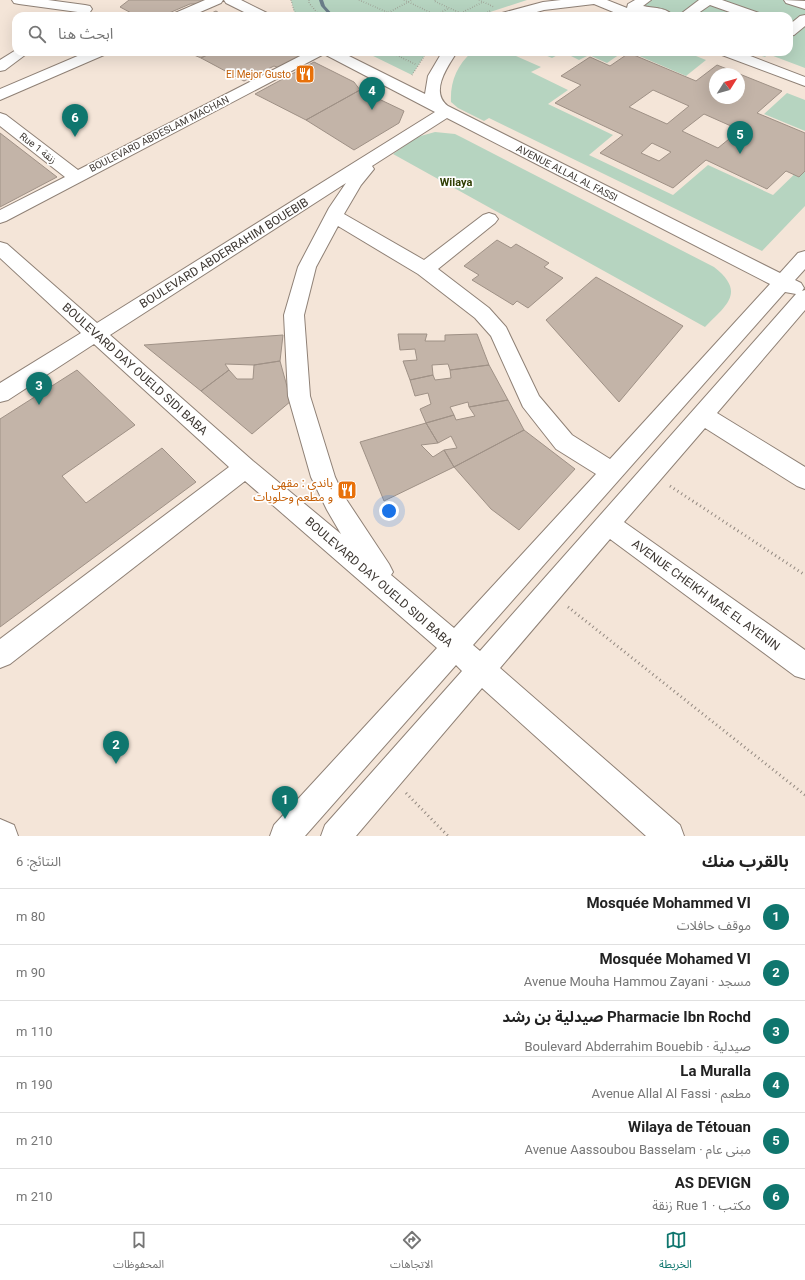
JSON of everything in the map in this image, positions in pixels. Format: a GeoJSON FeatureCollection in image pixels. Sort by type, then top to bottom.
{"type":"FeatureCollection","features":[{"type":"Feature","properties":{"kind":"street"},"geometry":{"type":"LineString","coordinates":[[19,0],[80,12],[98,0]]}},
{"type":"Feature","properties":{"kind":"street"},"geometry":{"type":"LineString","coordinates":[[189,12],[216,0]]}},
{"type":"Feature","properties":{"kind":"street"},"geometry":{"type":"LineString","coordinates":[[231,0],[267,12]]}},
{"type":"Feature","properties":{"kind":"street"},"geometry":{"type":"LineString","coordinates":[[503,12],[596,0],[618,3],[630,12]]}},
{"type":"Feature","properties":{"kind":"street"},"geometry":{"type":"LineString","coordinates":[[644,0],[633,7],[647,12]]}},
{"type":"Feature","properties":{"kind":"street"},"geometry":{"type":"LineString","coordinates":[[691,12],[709,0],[743,12]]}},
{"type":"Feature","properties":{"kind":"street"},"geometry":{"type":"LineString","coordinates":[[791,0],[805,5]]}},
{"type":"Feature","properties":{"kind":"street"},"geometry":{"type":"LineString","coordinates":[[794,31],[805,19]]}},
{"type":"Feature","properties":{"kind":"street"},"geometry":{"type":"LineString","coordinates":[[0,67],[16,56]]}},
{"type":"Feature","properties":{"kind":"street"},"geometry":{"type":"LineString","coordinates":[[0,95],[90,56]]}},
{"type":"Feature","properties":{"kind":"street","name":"BOULEVARD ABDESLAM MACHAN"},"geometry":{"type":"LineString","coordinates":[[0,217],[311,56]]}},
{"type":"Feature","properties":{"kind":"street","name":"AVENUE ALLAL AL FASSI"},"geometry":{"type":"LineString","coordinates":[[338,56],[805,294]]}},
{"type":"Feature","properties":{"kind":"street"},"geometry":{"type":"LineString","coordinates":[[446,112],[437,104],[432,89],[434,78],[448,56]]}},
{"type":"Feature","properties":{"kind":"street"},"geometry":{"type":"LineString","coordinates":[[737,56],[805,82]]}},
{"type":"Feature","properties":{"kind":"street"},"geometry":{"type":"LineString","coordinates":[[773,56],[805,68]]}},
{"type":"Feature","properties":{"kind":"street","name":"BOULEVARD ABDERRAHIM BOUEBIB"},"geometry":{"type":"LineString","coordinates":[[0,394],[446,112]]}},
{"type":"Feature","properties":{"kind":"street","name":"Rue 1 زنقة"},"geometry":{"type":"LineString","coordinates":[[0,118],[76,177]]}},
{"type":"Feature","properties":{"kind":"street"},"geometry":{"type":"LineString","coordinates":[[374,158],[354,182],[307,267],[294,315],[299,396],[324,477],[334,503],[398,596]]}},
{"type":"Feature","properties":{"kind":"street"},"geometry":{"type":"LineString","coordinates":[[334,216],[425,269],[482,313],[499,332],[531,401],[564,442],[612,472]]}},
{"type":"Feature","properties":{"kind":"street"},"geometry":{"type":"LineString","coordinates":[[425,269],[489,219]]}},
{"type":"Feature","properties":{"kind":"street","name":"BOULEVARD DAY OUELD SIDI BABA"},"geometry":{"type":"LineString","coordinates":[[2,254],[97,334],[245,468],[398,596],[482,669],[526,711],[669,836]]}},
{"type":"Feature","properties":{"kind":"street"},"geometry":{"type":"LineString","coordinates":[[285,836],[805,257]]}},
{"type":"Feature","properties":{"kind":"street"},"geometry":{"type":"LineString","coordinates":[[336,836],[805,297]]}},
{"type":"Feature","properties":{"kind":"street"},"geometry":{"type":"LineString","coordinates":[[702,415],[805,479]]}},
{"type":"Feature","properties":{"kind":"street"},"geometry":{"type":"LineString","coordinates":[[0,655],[245,468]]}},
{"type":"Feature","properties":{"kind":"street","name":"AVENUE CHEIKH MAE EL AYENIN"},"geometry":{"type":"LineString","coordinates":[[608,524],[805,666]]}},
{"type":"Feature","properties":{"kind":"path"},"geometry":{"type":"LineString","coordinates":[[291,0],[295,12]]}},
{"type":"Feature","properties":{"kind":"path"},"geometry":{"type":"LineString","coordinates":[[309,0],[309,3],[317,12]]}},
{"type":"Feature","properties":{"kind":"path"},"geometry":{"type":"LineString","coordinates":[[360,0],[389,12],[412,0]]}},
{"type":"Feature","properties":{"kind":"path"},"geometry":{"type":"LineString","coordinates":[[404,0],[428,12]]}},
{"type":"Feature","properties":{"kind":"path"},"geometry":{"type":"LineString","coordinates":[[435,0],[434,1],[459,12]]}},
{"type":"Feature","properties":{"kind":"path"},"geometry":{"type":"LineString","coordinates":[[479,0],[503,12]]}},
{"type":"Feature","properties":{"kind":"path"},"geometry":{"type":"LineString","coordinates":[[463,12],[483,2]]}},
{"type":"Feature","properties":{"kind":"path"},"geometry":{"type":"LineString","coordinates":[[443,12],[450,8]]}},
{"type":"Feature","properties":{"kind":"path"},"geometry":{"type":"LineString","coordinates":[[398,56],[417,65]]}},
{"type":"Feature","properties":{"kind":"path"},"geometry":{"type":"LineString","coordinates":[[412,75],[424,56]]}},
{"type":"Feature","properties":{"kind":"path"},"geometry":{"type":"LineString","coordinates":[[652,473],[805,575]]}},
{"type":"Feature","properties":{"kind":"path"},"geometry":{"type":"LineString","coordinates":[[549,592],[805,795]]}},
{"type":"Feature","properties":{"kind":"path"},"geometry":{"type":"LineString","coordinates":[[389,775],[448,836]]}},
{"type":"Feature","properties":{"kind":"green space"},"geometry":{"type":"Polygon","coordinates":[[[291,0],[527,0],[490,12],[294,11],[291,0]]]}},
{"type":"Feature","properties":{"kind":"green space"},"geometry":{"type":"Polygon","coordinates":[[[644,0],[791,0],[805,5],[805,68],[773,56],[793,56],[793,12],[651,12],[633,7],[644,0]]]}},
{"type":"Feature","properties":{"kind":"green space"},"geometry":{"type":"Polygon","coordinates":[[[373,56],[424,56],[412,75],[373,56]]]}},
{"type":"Feature","properties":{"kind":"green space"},"geometry":{"type":"Polygon","coordinates":[[[516,56],[541,67],[531,72],[568,90],[548,104],[613,135],[589,155],[673,195],[708,165],[773,195],[805,164],[805,206],[762,251],[489,118],[484,121],[458,108],[451,102],[453,81],[458,68],[467,57],[516,56]]]}},
{"type":"Feature","properties":{"kind":"green space"},"geometry":{"type":"Polygon","coordinates":[[[571,56],[587,56],[579,60],[571,56]]]}},
{"type":"Feature","properties":{"kind":"green space"},"geometry":{"type":"Polygon","coordinates":[[[591,56],[617,56],[607,63],[591,56]]]}},
{"type":"Feature","properties":{"kind":"green space"},"geometry":{"type":"Polygon","coordinates":[[[639,56],[696,56],[706,60],[686,76],[639,56]]]}},
{"type":"Feature","properties":{"kind":"green space"},"geometry":{"type":"Polygon","coordinates":[[[787,93],[805,100],[805,131],[764,114],[787,93]]]}},
{"type":"Feature","properties":{"kind":"green space"},"geometry":{"type":"Polygon","coordinates":[[[435,132],[455,134],[714,267],[724,276],[729,284],[731,291],[730,298],[726,305],[705,327],[393,154],[417,137],[435,132]]]}},
{"type":"Feature","properties":{"kind":"building"},"geometry":{"type":"Polygon","coordinates":[[[129,0],[209,0],[199,4],[190,4],[171,12],[129,12],[120,7],[129,0]]]}},
{"type":"Feature","properties":{"kind":"building"},"geometry":{"type":"Polygon","coordinates":[[[205,56],[300,57],[279,68],[274,66],[244,81],[201,58],[205,56]]]}},
{"type":"Feature","properties":{"kind":"building"},"geometry":{"type":"Polygon","coordinates":[[[625,56],[636,56],[696,81],[709,71],[709,104],[745,104],[745,76],[782,91],[757,113],[805,133],[805,171],[799,177],[786,171],[767,189],[706,160],[673,188],[600,153],[623,135],[555,103],[581,85],[561,76],[590,57],[610,66],[625,56]],[[653,90],[629,107],[667,124],[689,106],[653,90]],[[704,114],[682,131],[718,148],[740,130],[704,114]],[[652,143],[641,153],[659,161],[671,152],[652,143]]]}},
{"type":"Feature","properties":{"kind":"building"},"geometry":{"type":"Polygon","coordinates":[[[314,62],[354,82],[360,90],[306,120],[255,94],[314,62]]]}},
{"type":"Feature","properties":{"kind":"building"},"geometry":{"type":"Polygon","coordinates":[[[717,65],[724,68],[713,68],[717,65]]]}},
{"type":"Feature","properties":{"kind":"building"},"geometry":{"type":"Polygon","coordinates":[[[360,90],[404,111],[399,123],[354,150],[306,120],[360,90]]]}},
{"type":"Feature","properties":{"kind":"building"},"geometry":{"type":"Polygon","coordinates":[[[0,133],[57,177],[0,207],[0,133]]]}},
{"type":"Feature","properties":{"kind":"building"},"geometry":{"type":"Polygon","coordinates":[[[497,240],[511,248],[516,244],[549,263],[544,267],[563,278],[528,308],[517,301],[513,305],[472,280],[479,275],[464,266],[497,240]]]}},
{"type":"Feature","properties":{"kind":"building"},"geometry":{"type":"Polygon","coordinates":[[[596,277],[683,326],[619,402],[546,320],[596,277]]]}},
{"type":"Feature","properties":{"kind":"building"},"geometry":{"type":"Polygon","coordinates":[[[398,334],[427,334],[425,341],[445,341],[445,335],[477,334],[489,365],[450,370],[448,364],[432,365],[433,375],[410,380],[403,361],[417,360],[415,349],[400,350],[398,334]]]}},
{"type":"Feature","properties":{"kind":"building"},"geometry":{"type":"Polygon","coordinates":[[[283,335],[280,361],[254,365],[225,364],[229,370],[201,391],[144,345],[283,335]]]}},
{"type":"Feature","properties":{"kind":"building"},"geometry":{"type":"Polygon","coordinates":[[[280,361],[291,401],[252,434],[201,391],[229,370],[237,379],[253,379],[254,365],[280,361]]]}},
{"type":"Feature","properties":{"kind":"building"},"geometry":{"type":"Polygon","coordinates":[[[489,365],[508,400],[469,407],[468,402],[450,407],[454,415],[426,423],[420,409],[431,404],[428,393],[415,396],[410,380],[433,375],[435,380],[451,378],[450,370],[489,365]]]}},
{"type":"Feature","properties":{"kind":"building"},"geometry":{"type":"Polygon","coordinates":[[[77,370],[135,425],[62,476],[86,503],[162,448],[196,482],[0,627],[0,419],[77,370]]]}},
{"type":"Feature","properties":{"kind":"building"},"geometry":{"type":"Polygon","coordinates":[[[508,400],[524,430],[454,467],[444,450],[457,448],[451,436],[438,443],[426,423],[454,415],[456,420],[475,416],[469,407],[508,400]]]}},
{"type":"Feature","properties":{"kind":"building"},"geometry":{"type":"Polygon","coordinates":[[[426,423],[438,443],[421,445],[433,457],[444,450],[454,467],[384,501],[360,442],[426,423]]]}},
{"type":"Feature","properties":{"kind":"building"},"geometry":{"type":"Polygon","coordinates":[[[524,430],[575,469],[519,530],[491,509],[454,467],[524,430]]]}},
{"type":"Feature","properties":{"kind":"waterway"},"geometry":{"type":"LineString","coordinates":[[321,0],[323,6],[328,12]]}},
{"type":"Feature","properties":{"kind":"place","name":"El Mejor Gusto"},"geometry":{"type":"Point","coordinates":[305,74]}},
{"type":"Feature","properties":{"kind":"place","name":"La Muralla"},"geometry":{"type":"Point","coordinates":[372,110]}},
{"type":"Feature","properties":{"kind":"place","name":"AS DEVIGN"},"geometry":{"type":"Point","coordinates":[75,137]}},
{"type":"Feature","properties":{"kind":"place","name":"Wilaya de Tétouan"},"geometry":{"type":"Point","coordinates":[740,154]}},
{"type":"Feature","properties":{"kind":"place","name":"Pharmacie Ibn Rochd صيدلية بن رشد"},"geometry":{"type":"Point","coordinates":[39,405]}},
{"type":"Feature","properties":{"kind":"place","name":"باندي : مقهى و مطعم وحلويات"},"geometry":{"type":"Point","coordinates":[347,490]}},
{"type":"Feature","properties":{"kind":"place","name":"Mosquée Mohamed VI"},"geometry":{"type":"Point","coordinates":[116,764]}},
{"type":"Feature","properties":{"kind":"place","name":"Mosquée Mohammed VI"},"geometry":{"type":"Point","coordinates":[285,819]}},
{"type":"Feature","properties":{"kind":"district","name":"Wilaya"},"geometry":{"type":"Point","coordinates":[456,182]}}]}
